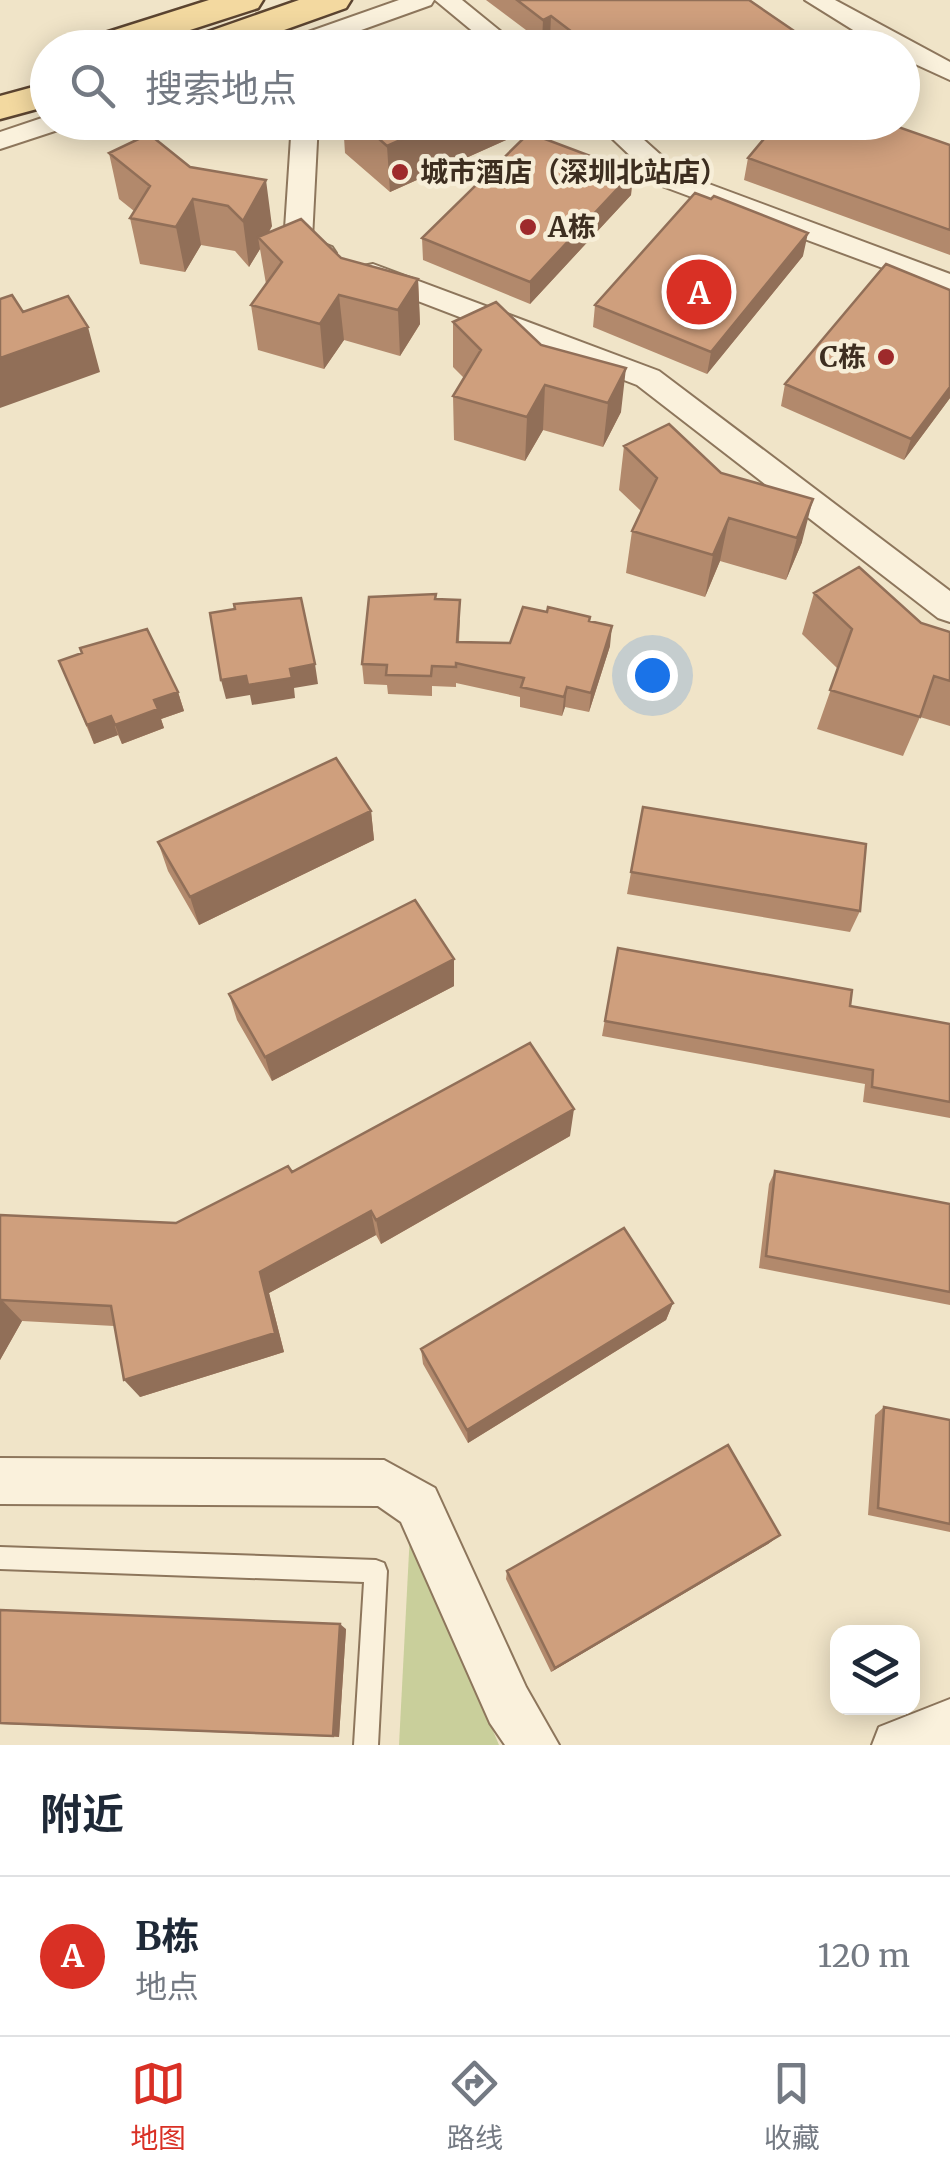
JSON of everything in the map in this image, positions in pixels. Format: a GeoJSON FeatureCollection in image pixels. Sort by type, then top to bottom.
{"type":"FeatureCollection","features":[{"type":"Feature","properties":{"kind":"main road"},"geometry":{"type":"LineString","coordinates":[[152,30],[245,0]]}},
{"type":"Feature","properties":{"kind":"main road"},"geometry":{"type":"LineString","coordinates":[[247,30],[333,0]]}},
{"type":"Feature","properties":{"kind":"main road"},"geometry":{"type":"LineString","coordinates":[[0,76],[30,67]]}},
{"type":"Feature","properties":{"kind":"main road"},"geometry":{"type":"LineString","coordinates":[[0,108],[30,99]]}},
{"type":"Feature","properties":{"kind":"street"},"geometry":{"type":"LineString","coordinates":[[337,30],[422,0]]}},
{"type":"Feature","properties":{"kind":"street"},"geometry":{"type":"LineString","coordinates":[[446,0],[485,30]]}},
{"type":"Feature","properties":{"kind":"street"},"geometry":{"type":"LineString","coordinates":[[818,0],[870,30]]}},
{"type":"Feature","properties":{"kind":"street"},"geometry":{"type":"LineString","coordinates":[[920,57],[950,72]]}},
{"type":"Feature","properties":{"kind":"street"},"geometry":{"type":"LineString","coordinates":[[0,140],[30,130]]}},
{"type":"Feature","properties":{"kind":"street"},"geometry":{"type":"LineString","coordinates":[[303,140],[298,244],[648,378],[950,609]]}},
{"type":"Feature","properties":{"kind":"street"},"geometry":{"type":"LineString","coordinates":[[628,140],[672,180],[950,284]]}},
{"type":"Feature","properties":{"kind":"street"},"geometry":{"type":"LineString","coordinates":[[0,1481],[384,1483],[418,1504],[508,1705],[534,1745]]}},
{"type":"Feature","properties":{"kind":"street"},"geometry":{"type":"LineString","coordinates":[[896,1745],[950,1724]]}},
{"type":"Feature","properties":{"kind":"lane"},"geometry":{"type":"LineString","coordinates":[[0,1558],[376,1571],[366,1745]]}},
{"type":"Feature","properties":{"kind":"green space"},"geometry":{"type":"Polygon","coordinates":[[[410,1533],[499,1745],[399,1745],[410,1533]]]}},
{"type":"Feature","properties":{"kind":"building"},"geometry":{"type":"Polygon","coordinates":[[[517,0],[749,0],[793,30],[569,30],[551,16],[543,20],[517,0]]]}},
{"type":"Feature","properties":{"kind":"building"},"geometry":{"type":"Polygon","coordinates":[[[920,135],[950,145],[950,230],[748,158],[763,140],[920,140],[920,135]]]}},
{"type":"Feature","properties":{"kind":"building"},"geometry":{"type":"Polygon","coordinates":[[[136,140],[156,140],[190,167],[266,180],[243,221],[228,206],[193,199],[176,227],[130,218],[150,186],[109,153],[136,140]]]}},
{"type":"Feature","properties":{"kind":"building","name":"A栋"},"geometry":{"type":"Polygon","coordinates":[[[522,140],[548,140],[633,172],[530,282],[422,238],[522,140]]]}},
{"type":"Feature","properties":{"kind":"building"},"geometry":{"type":"Polygon","coordinates":[[[695,193],[711,199],[714,196],[808,233],[711,352],[595,305],[695,193]]]}},
{"type":"Feature","properties":{"kind":"building"},"geometry":{"type":"Polygon","coordinates":[[[301,219],[341,258],[418,279],[398,310],[339,295],[320,324],[251,305],[282,262],[258,237],[301,219]]]}},
{"type":"Feature","properties":{"kind":"building","name":"C栋"},"geometry":{"type":"Polygon","coordinates":[[[886,264],[950,290],[950,387],[911,439],[785,384],[886,264]]]}},
{"type":"Feature","properties":{"kind":"building"},"geometry":{"type":"Polygon","coordinates":[[[12,295],[23,312],[68,296],[88,327],[0,358],[0,299],[12,295]]]}},
{"type":"Feature","properties":{"kind":"building"},"geometry":{"type":"Polygon","coordinates":[[[496,302],[541,345],[626,368],[608,403],[545,385],[527,417],[453,396],[481,350],[453,322],[496,302]]]}},
{"type":"Feature","properties":{"kind":"building"},"geometry":{"type":"Polygon","coordinates":[[[669,424],[721,473],[813,499],[797,538],[729,518],[713,555],[632,531],[657,478],[624,446],[669,424]]]}},
{"type":"Feature","properties":{"kind":"building"},"geometry":{"type":"Polygon","coordinates":[[[859,567],[921,623],[950,632],[950,681],[934,676],[920,717],[830,690],[852,629],[814,593],[859,567]]]}},
{"type":"Feature","properties":{"kind":"building"},"geometry":{"type":"Polygon","coordinates":[[[436,594],[435,599],[460,600],[457,642],[510,643],[523,607],[547,612],[548,607],[612,626],[591,693],[567,687],[564,697],[521,687],[524,678],[456,663],[456,667],[432,666],[431,676],[386,675],[387,665],[362,664],[369,597],[436,594]]]}},
{"type":"Feature","properties":{"kind":"building"},"geometry":{"type":"Polygon","coordinates":[[[301,598],[315,664],[290,669],[292,678],[248,685],[246,676],[221,680],[210,613],[235,609],[234,604],[301,598]]]}},
{"type":"Feature","properties":{"kind":"building"},"geometry":{"type":"Polygon","coordinates":[[[147,629],[178,692],[154,700],[158,709],[115,725],[111,716],[87,725],[59,661],[82,653],[80,648],[147,629]]]}},
{"type":"Feature","properties":{"kind":"building"},"geometry":{"type":"Polygon","coordinates":[[[336,758],[371,811],[190,897],[158,842],[336,758]]]}},
{"type":"Feature","properties":{"kind":"building"},"geometry":{"type":"Polygon","coordinates":[[[643,807],[866,844],[860,911],[631,872],[643,807]]]}},
{"type":"Feature","properties":{"kind":"building"},"geometry":{"type":"Polygon","coordinates":[[[415,900],[454,959],[265,1057],[229,994],[415,900]]]}},
{"type":"Feature","properties":{"kind":"building"},"geometry":{"type":"Polygon","coordinates":[[[618,948],[852,990],[850,1006],[950,1024],[950,1102],[872,1087],[873,1070],[605,1021],[618,948]]]}},
{"type":"Feature","properties":{"kind":"building"},"geometry":{"type":"Polygon","coordinates":[[[530,1043],[574,1109],[376,1220],[371,1211],[260,1272],[275,1333],[124,1380],[111,1306],[2,1300],[0,1303],[0,1215],[176,1223],[288,1166],[292,1172],[530,1043]]]}},
{"type":"Feature","properties":{"kind":"building"},"geometry":{"type":"Polygon","coordinates":[[[775,1171],[950,1204],[950,1292],[766,1256],[775,1171]]]}},
{"type":"Feature","properties":{"kind":"building"},"geometry":{"type":"Polygon","coordinates":[[[624,1228],[673,1303],[467,1430],[421,1349],[624,1228]]]}},
{"type":"Feature","properties":{"kind":"building"},"geometry":{"type":"Polygon","coordinates":[[[884,1407],[950,1420],[950,1524],[878,1508],[884,1407]]]}},
{"type":"Feature","properties":{"kind":"building"},"geometry":{"type":"Polygon","coordinates":[[[728,1445],[780,1535],[555,1668],[507,1571],[728,1445]]]}},
{"type":"Feature","properties":{"kind":"building"},"geometry":{"type":"Polygon","coordinates":[[[0,1610],[340,1624],[333,1736],[0,1723],[0,1610]]]}},
{"type":"Feature","properties":{"kind":"place","name":"城市酒店（深圳北站店）"},"geometry":{"type":"Point","coordinates":[400,172]}},
{"type":"Feature","properties":{"kind":"place","name":"A栋"},"geometry":{"type":"Point","coordinates":[528,227]}},
{"type":"Feature","properties":{"kind":"place","name":"B栋"},"geometry":{"type":"Point","coordinates":[699,292]}},
{"type":"Feature","properties":{"kind":"place","name":"C栋"},"geometry":{"type":"Point","coordinates":[886,357]}}]}
